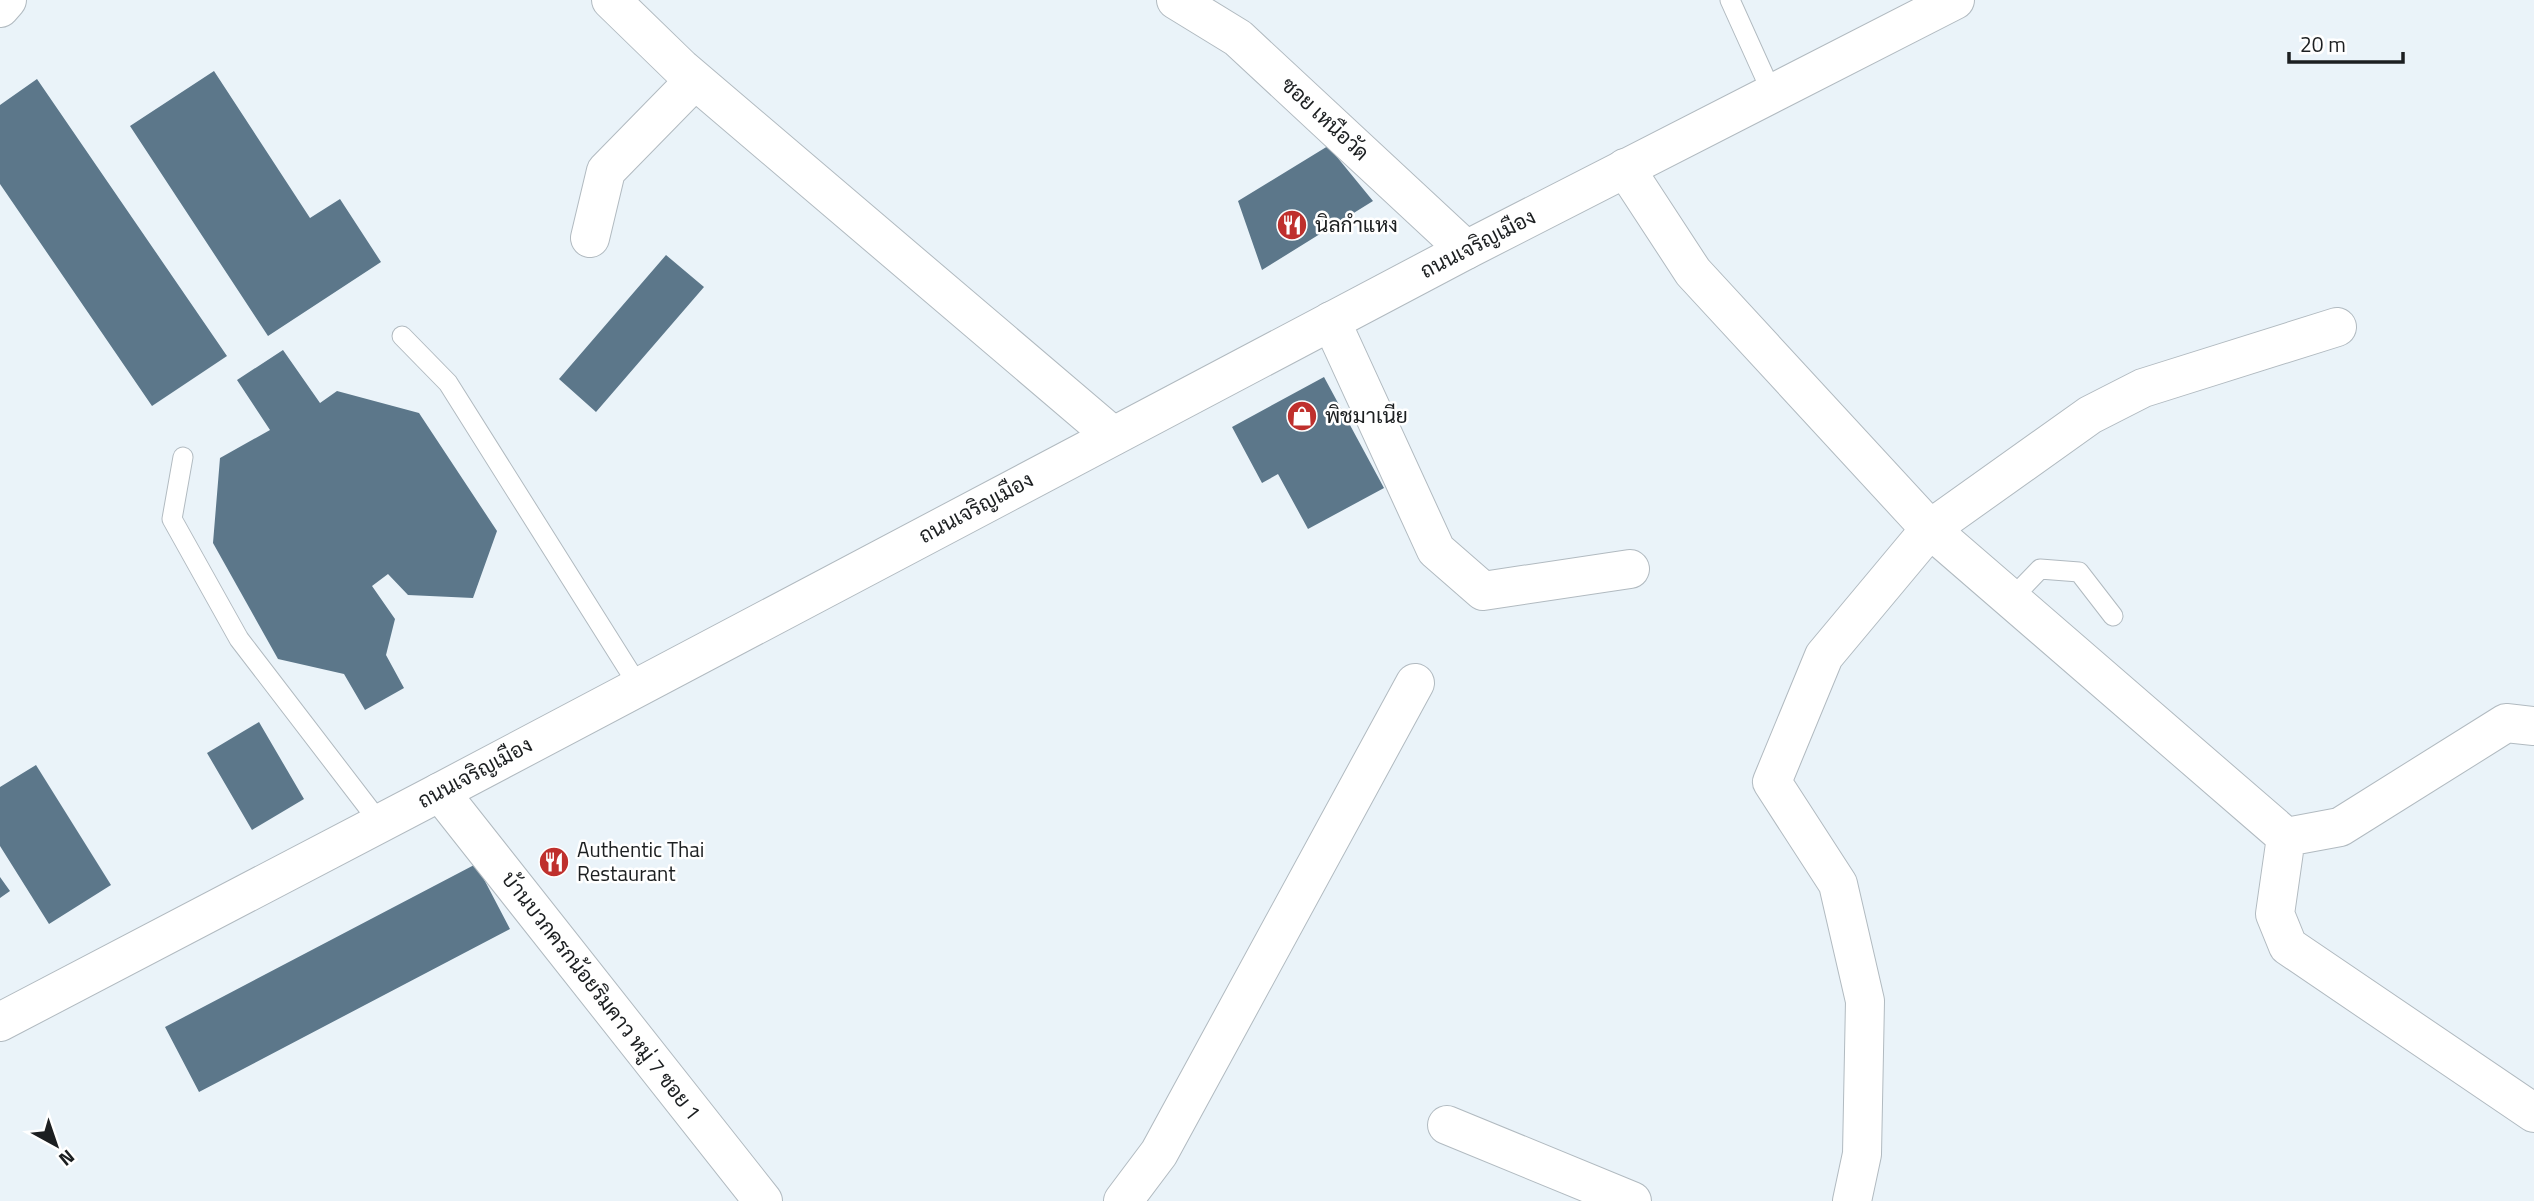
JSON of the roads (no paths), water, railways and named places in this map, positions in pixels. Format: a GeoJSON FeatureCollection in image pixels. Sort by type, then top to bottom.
{"type":"FeatureCollection","features":[{"type":"Feature","properties":{"kind":"street"},"geometry":{"type":"LineString","coordinates":[[0,8],[7,0]]}},
{"type":"Feature","properties":{"kind":"street"},"geometry":{"type":"LineString","coordinates":[[611,0],[695,80],[1113,436]]}},
{"type":"Feature","properties":{"kind":"street","name":"ซอย เหนือวัด"},"geometry":{"type":"LineString","coordinates":[[1176,0],[1238,38],[1465,250]]}},
{"type":"Feature","properties":{"kind":"street","name":"ถนนเจริญเมือง"},"geometry":{"type":"LineString","coordinates":[[0,1022],[1465,250],[1955,0]]}},
{"type":"Feature","properties":{"kind":"street"},"geometry":{"type":"LineString","coordinates":[[590,238],[606,171],[695,80]]}},
{"type":"Feature","properties":{"kind":"street"},"geometry":{"type":"LineString","coordinates":[[1625,168],[1693,272],[1930,529],[2286,836]]}},
{"type":"Feature","properties":{"kind":"street"},"geometry":{"type":"LineString","coordinates":[[1331,321],[1437,550],[1483,591],[1630,569]]}},
{"type":"Feature","properties":{"kind":"street"},"geometry":{"type":"LineString","coordinates":[[1852,1201],[1862,1154],[1865,1001],[1838,884],[1772,782],[1824,656],[1930,529],[2090,415],[2143,388],[2337,327]]}},
{"type":"Feature","properties":{"kind":"street"},"geometry":{"type":"LineString","coordinates":[[1133,1197],[1415,683]]}},
{"type":"Feature","properties":{"kind":"street"},"geometry":{"type":"LineString","coordinates":[[2286,836],[2340,827],[2505,723],[2534,726]]}},
{"type":"Feature","properties":{"kind":"street","name":"บ้านบวกครกน้อยริมคาว หมู่ 7 ซอย 1"},"geometry":{"type":"LineString","coordinates":[[440,792],[763,1201]]}},
{"type":"Feature","properties":{"kind":"street"},"geometry":{"type":"LineString","coordinates":[[2286,836],[2275,914],[2288,946],[2534,1113]]}},
{"type":"Feature","properties":{"kind":"street"},"geometry":{"type":"LineString","coordinates":[[1447,1125],[1632,1201]]}},
{"type":"Feature","properties":{"kind":"lane"},"geometry":{"type":"LineString","coordinates":[[1730,0],[1772,93]]}},
{"type":"Feature","properties":{"kind":"lane"},"geometry":{"type":"LineString","coordinates":[[402,336],[448,383],[638,685]]}},
{"type":"Feature","properties":{"kind":"lane"},"geometry":{"type":"LineString","coordinates":[[183,457],[172,519],[239,639],[380,823]]}},
{"type":"Feature","properties":{"kind":"lane"},"geometry":{"type":"LineString","coordinates":[[2011,599],[2040,569],[2079,572],[2113,616]]}},
{"type":"Feature","properties":{"kind":"place","name":"นิลกําแหง"},"geometry":{"type":"Point","coordinates":[1292,225]}},
{"type":"Feature","properties":{"kind":"place","name":"พิชมาเนีย"},"geometry":{"type":"Point","coordinates":[1302,416]}},
{"type":"Feature","properties":{"kind":"place","name":"Authentic Thai Restaurant"},"geometry":{"type":"Point","coordinates":[554,862]}}]}
